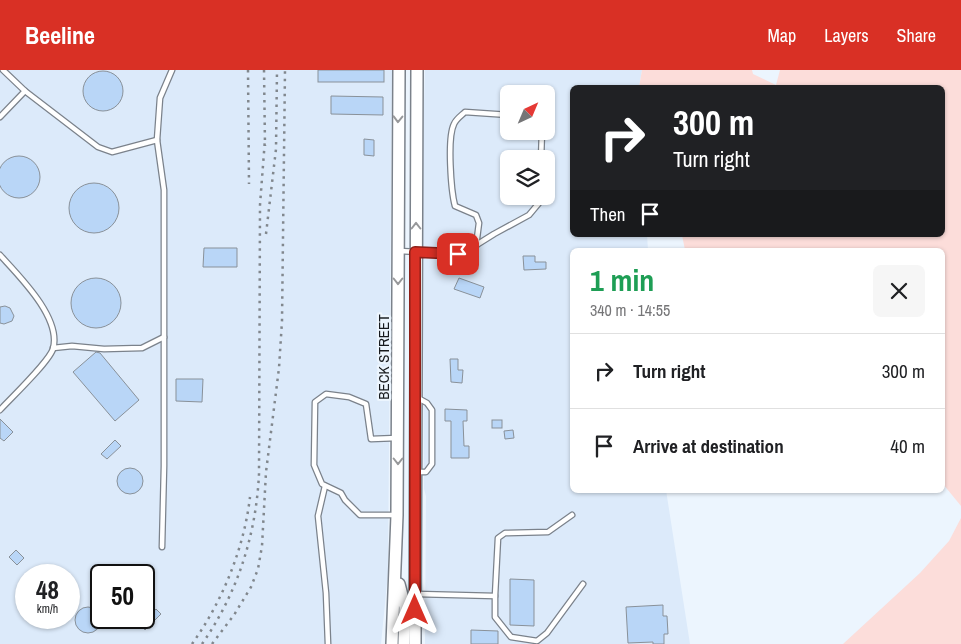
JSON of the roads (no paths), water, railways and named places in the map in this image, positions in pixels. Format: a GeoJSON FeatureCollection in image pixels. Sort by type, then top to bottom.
{"type":"FeatureCollection","features":[{"type":"Feature","properties":{"kind":"main road","name":"BECK STREET"},"geometry":{"type":"LineString","coordinates":[[392,644],[396,570],[398,438],[399,70]]}},
{"type":"Feature","properties":{"kind":"main road"},"geometry":{"type":"LineString","coordinates":[[415,644],[417,70]]}},
{"type":"Feature","properties":{"kind":"main road"},"geometry":{"type":"LineString","coordinates":[[396,570],[405,608],[404,644]]}},
{"type":"Feature","properties":{"kind":"lane"},"geometry":{"type":"LineString","coordinates":[[3,70],[24,91],[98,147],[112,152],[157,140]]}},
{"type":"Feature","properties":{"kind":"lane"},"geometry":{"type":"LineString","coordinates":[[162,547],[164,190],[157,140],[160,98],[172,70]]}},
{"type":"Feature","properties":{"kind":"lane"},"geometry":{"type":"LineString","coordinates":[[0,117],[24,91]]}},
{"type":"Feature","properties":{"kind":"lane"},"geometry":{"type":"LineString","coordinates":[[476,246],[479,223],[476,215],[455,206],[452,196],[450,150],[454,124],[465,112],[500,114]]}},
{"type":"Feature","properties":{"kind":"lane"},"geometry":{"type":"LineString","coordinates":[[398,251],[462,254],[529,215],[537,205]]}},
{"type":"Feature","properties":{"kind":"lane"},"geometry":{"type":"LineString","coordinates":[[0,255],[38,298],[52,327],[53,348],[46,360],[0,410]]}},
{"type":"Feature","properties":{"kind":"lane"},"geometry":{"type":"LineString","coordinates":[[53,348],[72,346],[104,349],[142,348],[164,337]]}},
{"type":"Feature","properties":{"kind":"lane"},"geometry":{"type":"LineString","coordinates":[[397,515],[360,515],[345,500],[341,493],[322,484],[314,465],[315,402],[326,394],[349,397],[366,404],[372,439],[398,438]]}},
{"type":"Feature","properties":{"kind":"lane"},"geometry":{"type":"LineString","coordinates":[[415,397],[427,403],[432,410],[432,464],[426,472],[415,472]]}},
{"type":"Feature","properties":{"kind":"lane"},"geometry":{"type":"LineString","coordinates":[[325,486],[318,516],[326,593],[328,644]]}},
{"type":"Feature","properties":{"kind":"lane"},"geometry":{"type":"LineString","coordinates":[[572,515],[548,532],[504,533],[498,538],[495,617],[511,637],[537,641],[547,633],[583,584]]}},
{"type":"Feature","properties":{"kind":"lane"},"geometry":{"type":"LineString","coordinates":[[416,594],[495,596]]}},
{"type":"Feature","properties":{"kind":"railway"},"geometry":{"type":"LineString","coordinates":[[248,70],[249,184]]}},
{"type":"Feature","properties":{"kind":"railway"},"geometry":{"type":"LineString","coordinates":[[264,70],[265,146]]}},
{"type":"Feature","properties":{"kind":"railway"},"geometry":{"type":"LineString","coordinates":[[266,234],[276,149],[277,70]]}},
{"type":"Feature","properties":{"kind":"railway"},"geometry":{"type":"LineString","coordinates":[[212,644],[234,615],[251,587],[258,569],[262,546],[266,472],[279,368],[282,321],[285,70]]}},
{"type":"Feature","properties":{"kind":"railway"},"geometry":{"type":"LineString","coordinates":[[202,644],[235,585],[249,542],[257,497],[259,474],[260,205],[265,139]]}},
{"type":"Feature","properties":{"kind":"railway"},"geometry":{"type":"LineString","coordinates":[[192,644],[213,611],[230,574],[243,536],[250,497]]}}]}
